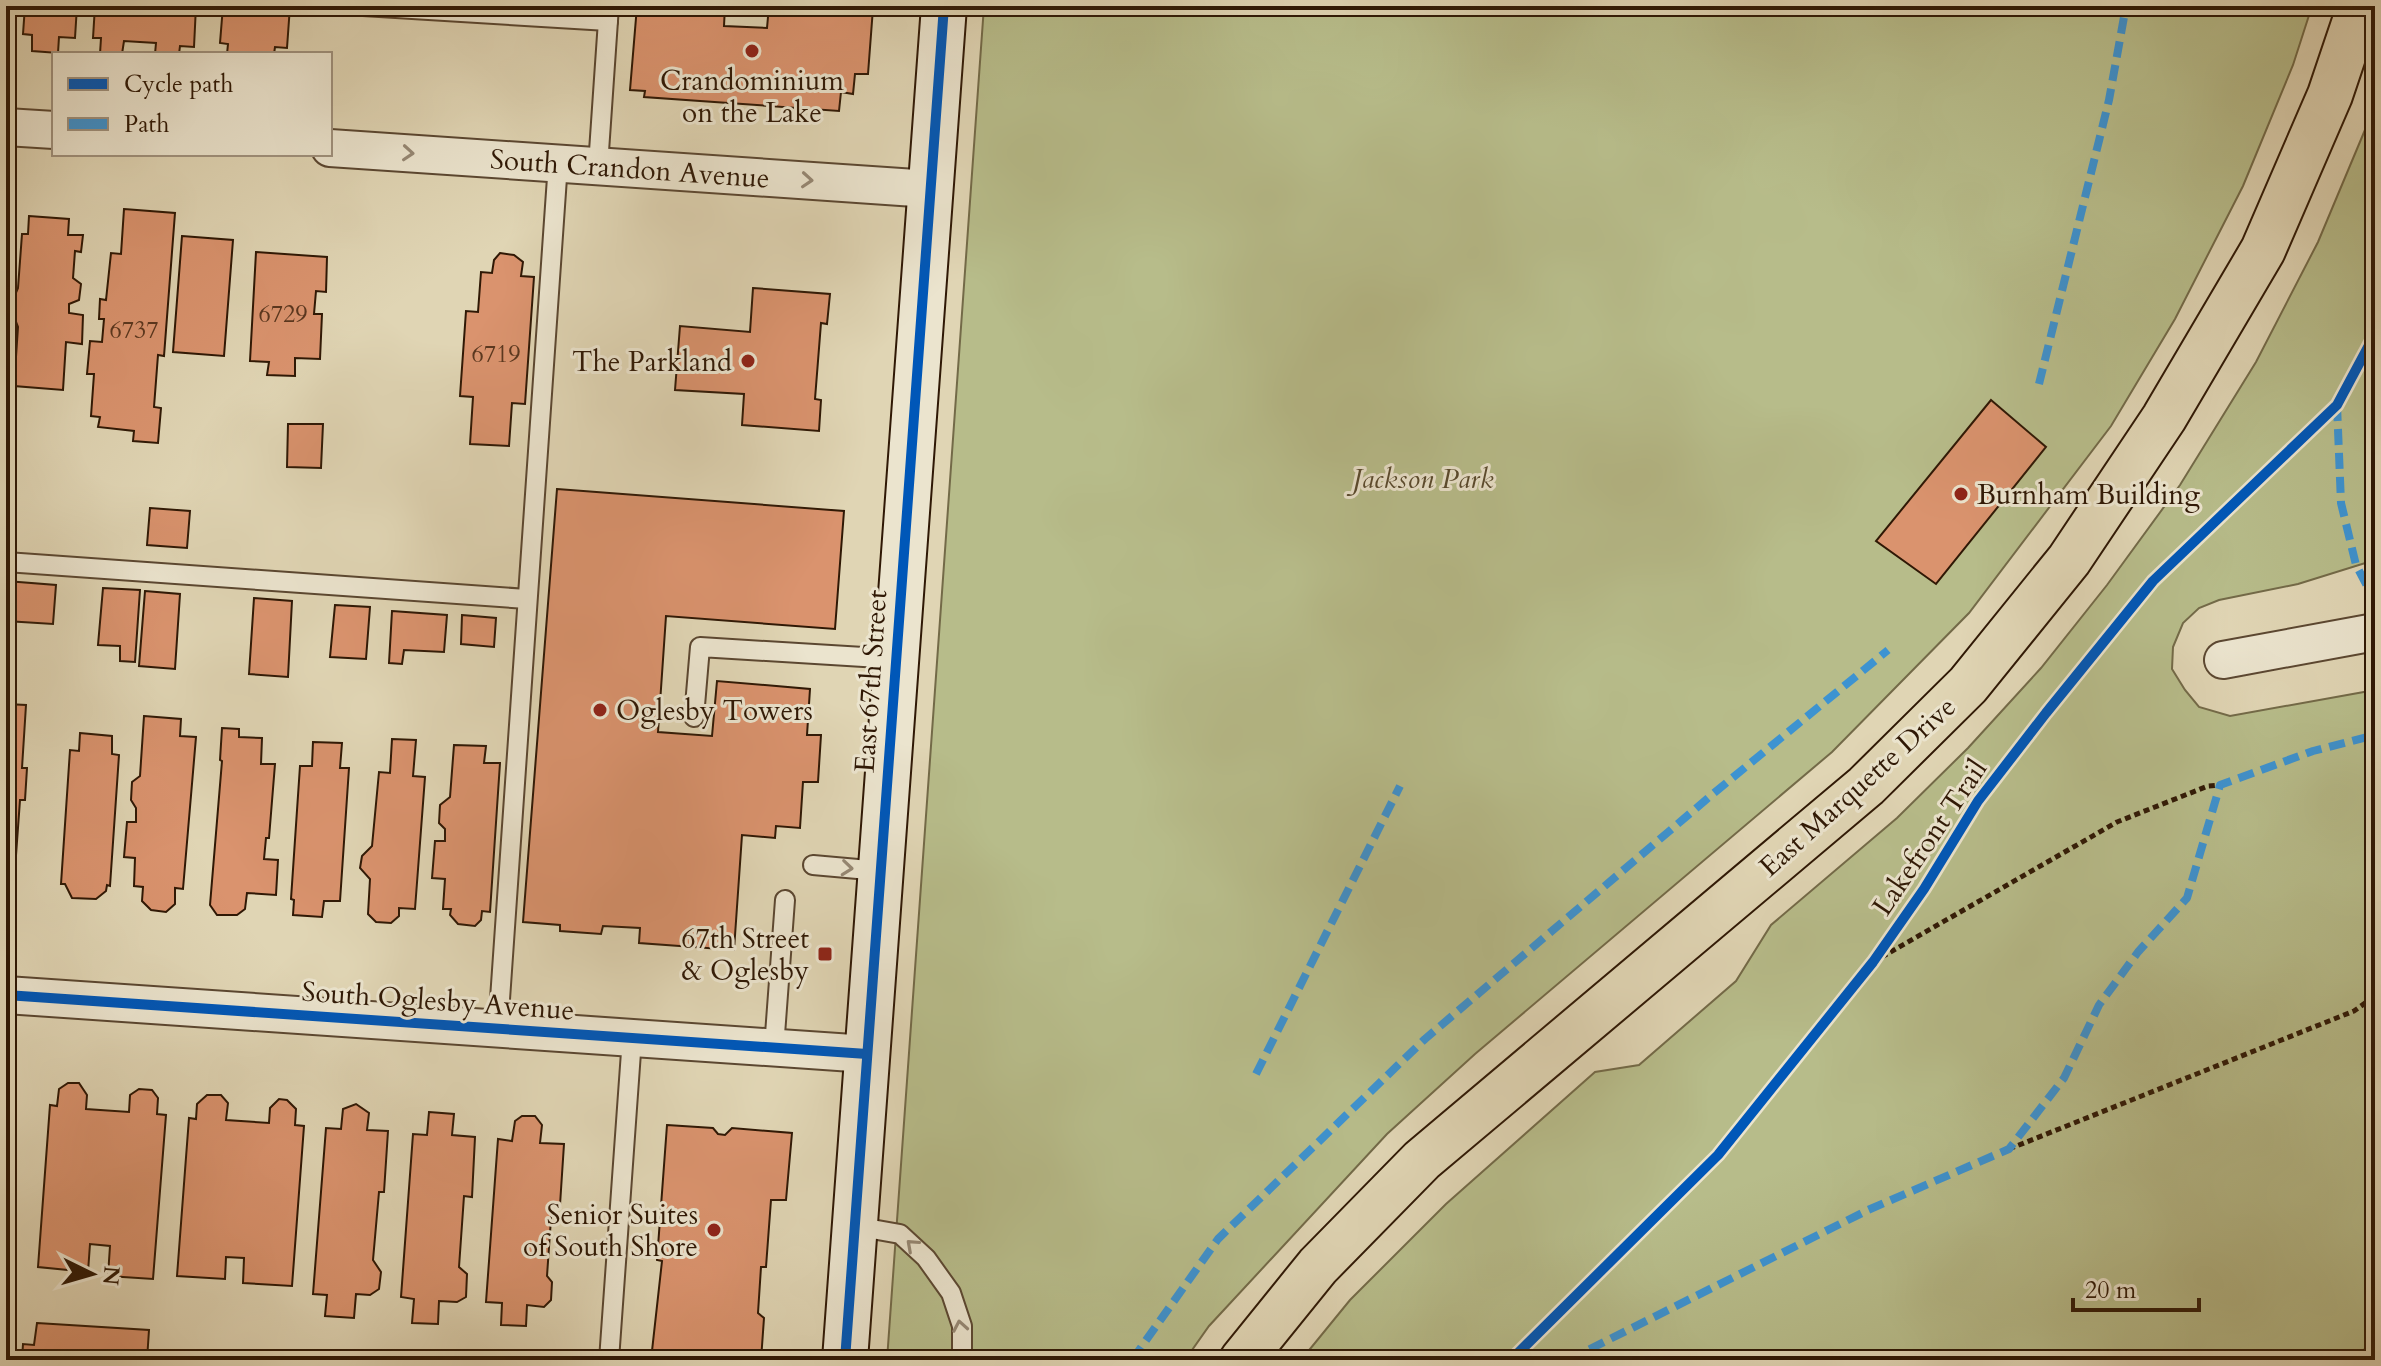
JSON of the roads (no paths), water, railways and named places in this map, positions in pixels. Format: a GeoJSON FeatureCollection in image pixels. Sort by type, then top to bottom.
{"type":"FeatureCollection","features":[{"type":"Feature","properties":{"kind":"main road","name":"East Marquette Drive"},"geometry":{"type":"LineString","coordinates":[[1242,1360],[1318,1266],[1422,1160],[1866,786],[1968,685],[2069,560],[2164,418],[2263,250],[2330,95],[2360,6]]}},
{"type":"Feature","properties":{"kind":"street","name":"East 67th Street"},"geometry":{"type":"LineString","coordinates":[[845,1360],[944,6]]}},
{"type":"Feature","properties":{"kind":"street"},"geometry":{"type":"LineString","coordinates":[[6,127],[52,130]]}},
{"type":"Feature","properties":{"kind":"street","name":"South Crandon Avenue"},"geometry":{"type":"LineString","coordinates":[[332,148],[930,189]]}},
{"type":"Feature","properties":{"kind":"street"},"geometry":{"type":"LineString","coordinates":[[2223,660],[2375,632]]}},
{"type":"Feature","properties":{"kind":"street","name":"South Oglesby Avenue"},"geometry":{"type":"LineString","coordinates":[[6,995],[867,1054]]}},
{"type":"Feature","properties":{"kind":"lane"},"geometry":{"type":"LineString","coordinates":[[363,6],[608,13],[598,166]]}},
{"type":"Feature","properties":{"kind":"lane"},"geometry":{"type":"LineString","coordinates":[[498,1028],[558,163]]}},
{"type":"Feature","properties":{"kind":"lane"},"geometry":{"type":"LineString","coordinates":[[6,562],[527,599]]}},
{"type":"Feature","properties":{"kind":"lane"},"geometry":{"type":"LineString","coordinates":[[694,717],[700,647],[896,659]]}},
{"type":"Feature","properties":{"kind":"lane"},"geometry":{"type":"LineString","coordinates":[[813,865],[880,871]]}},
{"type":"Feature","properties":{"kind":"lane"},"geometry":{"type":"LineString","coordinates":[[774,1048],[785,900]]}},
{"type":"Feature","properties":{"kind":"lane"},"geometry":{"type":"LineString","coordinates":[[609,1360],[632,1038]]}},
{"type":"Feature","properties":{"kind":"lane"},"geometry":{"type":"LineString","coordinates":[[854,1226],[900,1234],[926,1258],[951,1293],[962,1326],[962,1360]]}},
{"type":"Feature","properties":{"kind":"place","name":"Crandominium on the Lake"},"geometry":{"type":"Point","coordinates":[752,51]}},
{"type":"Feature","properties":{"kind":"place","name":"The Parkland"},"geometry":{"type":"Point","coordinates":[748,361]}},
{"type":"Feature","properties":{"kind":"place","name":"Burnham Building"},"geometry":{"type":"Point","coordinates":[1961,494]}},
{"type":"Feature","properties":{"kind":"place","name":"Oglesby Towers"},"geometry":{"type":"Point","coordinates":[600,710]}},
{"type":"Feature","properties":{"kind":"place","name":"67th Street & Oglesby"},"geometry":{"type":"Point","coordinates":[825,954]}},
{"type":"Feature","properties":{"kind":"place","name":"Senior Suites of South Shore"},"geometry":{"type":"Point","coordinates":[714,1230]}},
{"type":"Feature","properties":{"kind":"park label","name":"Jackson Park"},"geometry":{"type":"Point","coordinates":[1423,478]}}]}
